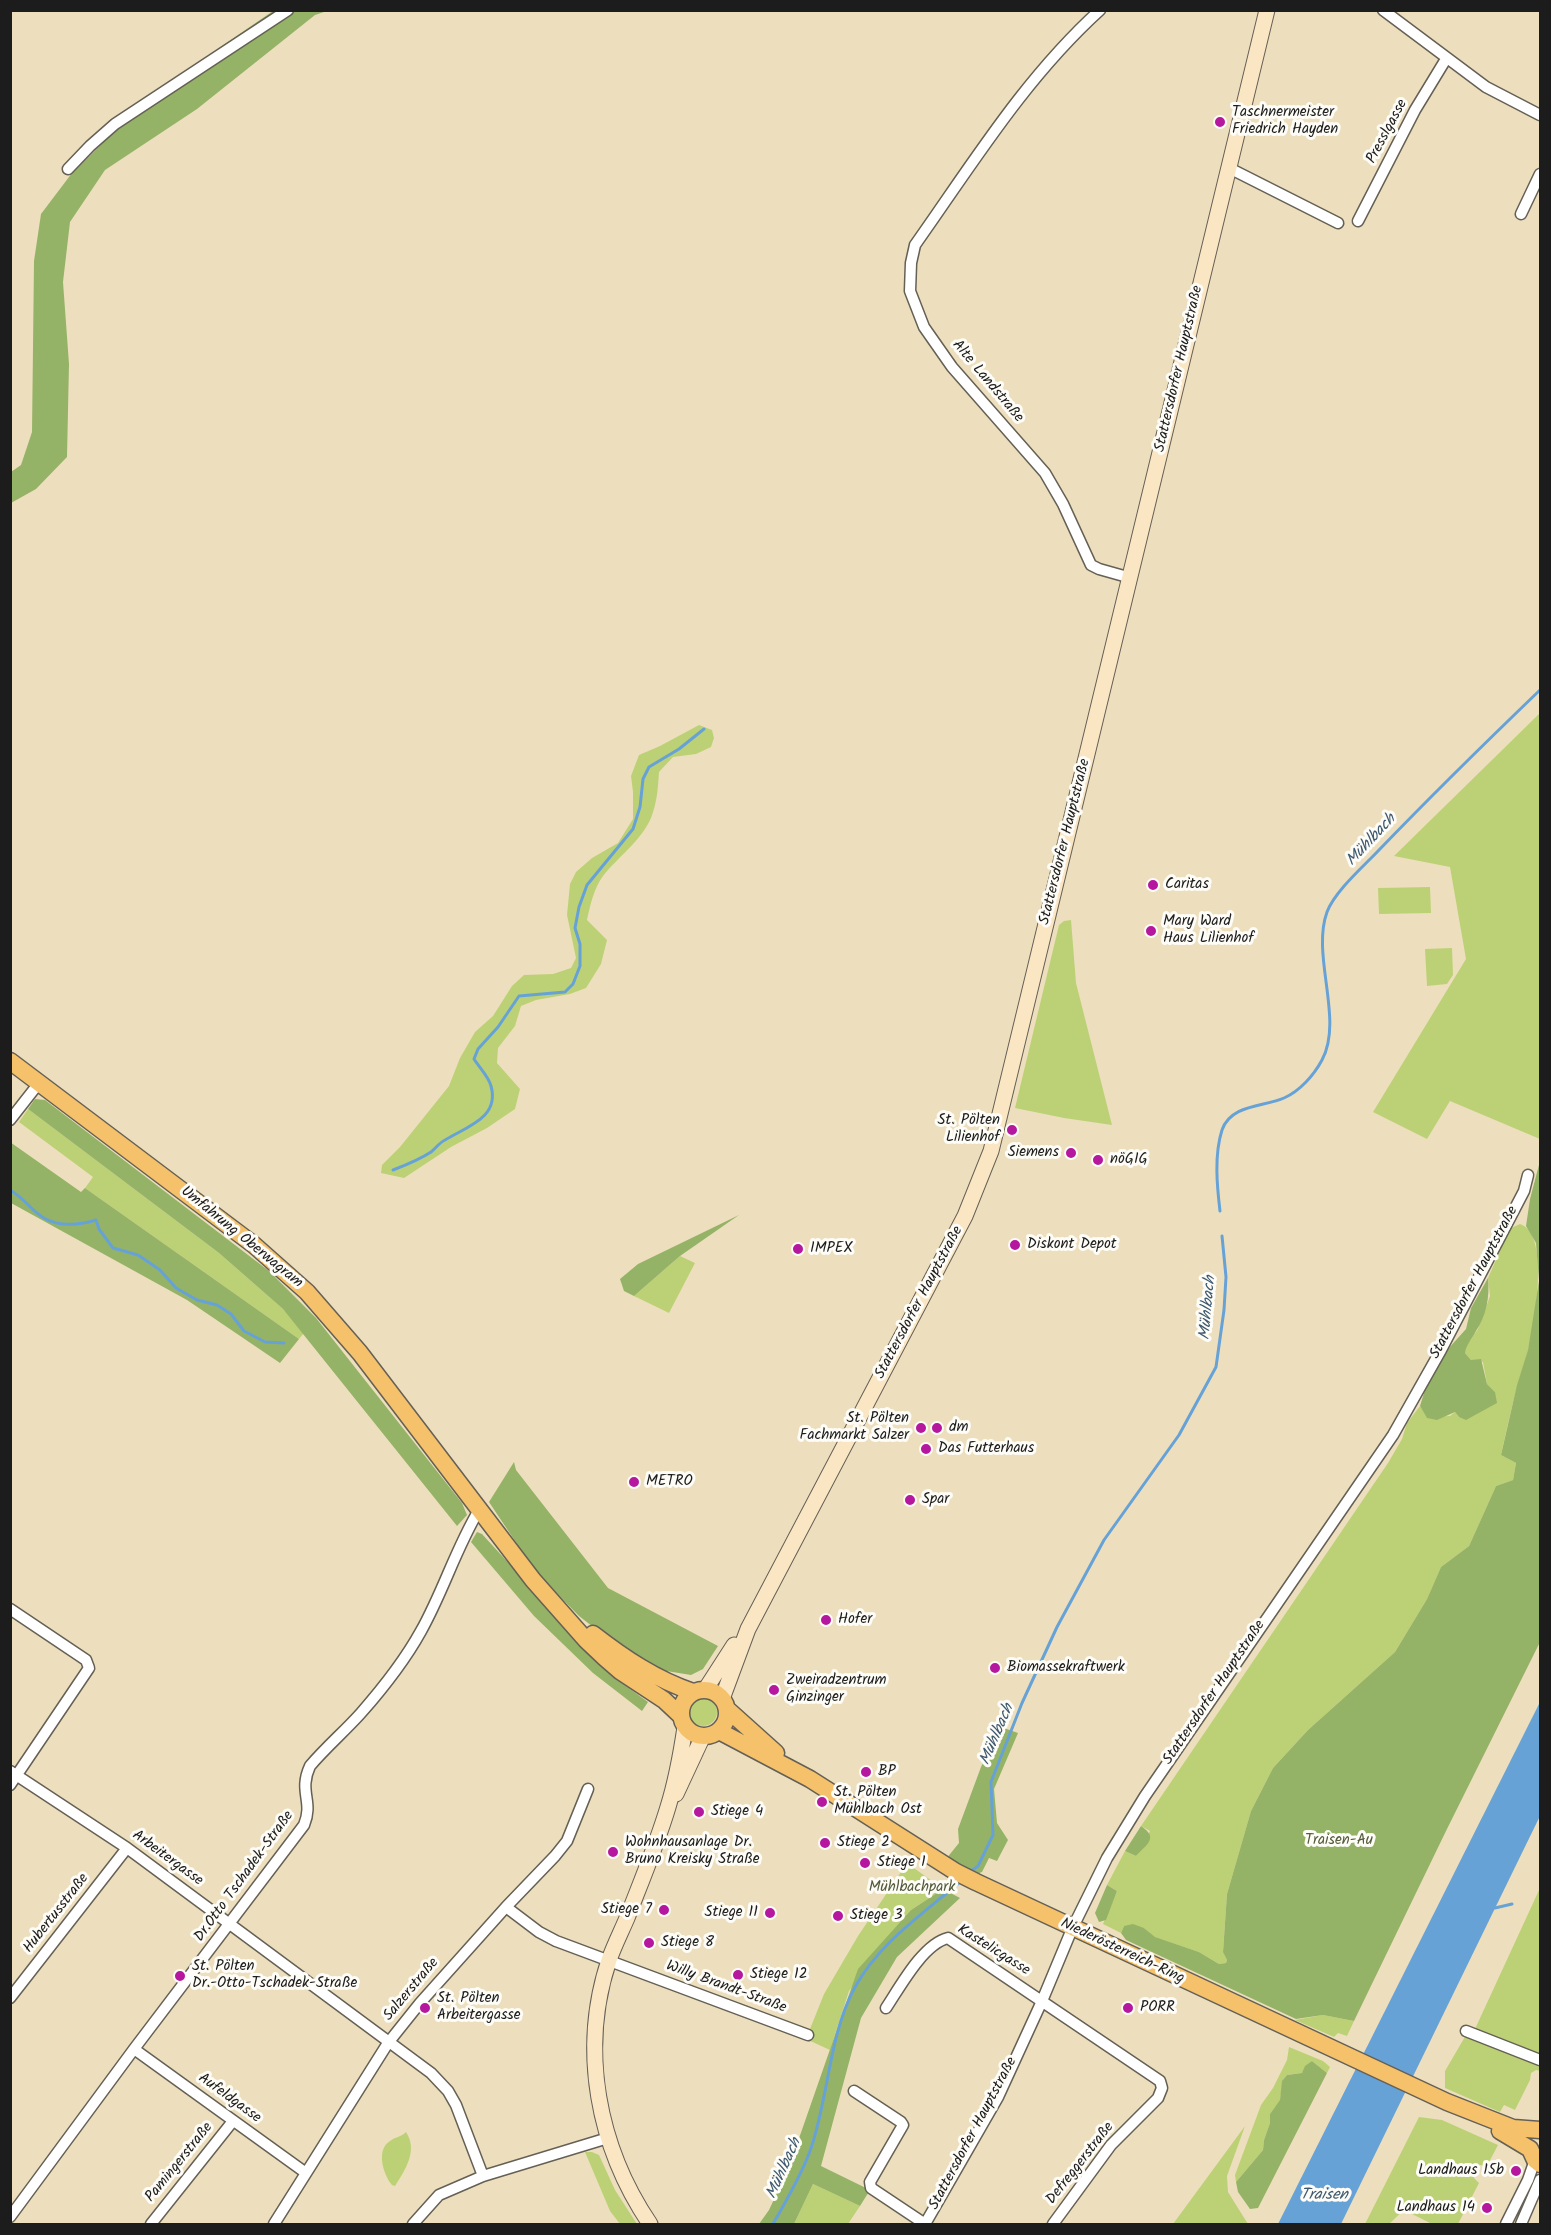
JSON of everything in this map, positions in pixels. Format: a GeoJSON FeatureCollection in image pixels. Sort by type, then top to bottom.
{"type":"FeatureCollection","features":[{"type":"Feature","properties":{"kind":"main road","name":"Stattersdorfer Hauptstraße"},"geometry":{"type":"LineString","coordinates":[[724,1704],[748,1629],[965,1216],[991,1151],[1267,10]]}},
{"type":"Feature","properties":{"kind":"main road","name":"Umfahrung Oberwagram"},"geometry":{"type":"LineString","coordinates":[[10,1061],[254,1245],[307,1292],[360,1353],[479,1510]]}},
{"type":"Feature","properties":{"kind":"main road"},"geometry":{"type":"LineString","coordinates":[[479,1510],[533,1580],[620,1671],[654,1692],[696,1735],[711,1734]]}},
{"type":"Feature","properties":{"kind":"main road","name":"Stattersdorfer Hauptstraße"},"geometry":{"type":"LineString","coordinates":[[699,1691],[748,1629]]}},
{"type":"Feature","properties":{"kind":"main road"},"geometry":{"type":"LineString","coordinates":[[589,1636],[645,1671],[676,1687],[717,1694],[724,1704],[726,1721],[711,1734],[668,1806]]}},
{"type":"Feature","properties":{"kind":"main road"},"geometry":{"type":"LineString","coordinates":[[650,2224],[624,2180],[608,2138],[598,2099],[595,2043],[597,2012],[609,1961],[668,1806],[683,1721],[683,1702],[699,1691]]}},
{"type":"Feature","properties":{"kind":"main road","name":"Niederösterreich-Ring"},"geometry":{"type":"LineString","coordinates":[[724,1704],[810,1779]]}},
{"type":"Feature","properties":{"kind":"main road","name":"Niederösterreich-Ring"},"geometry":{"type":"LineString","coordinates":[[711,1734],[810,1779],[956,1872],[1072,1929],[1447,2102],[1513,2128],[1540,2130]]}},
{"type":"Feature","properties":{"kind":"main road","name":"Niederösterreich-Ring"},"geometry":{"type":"LineString","coordinates":[[1447,2102],[1514,2138],[1535,2158]]}},
{"type":"Feature","properties":{"kind":"main road","name":"Niederösterreich-Ring"},"geometry":{"type":"LineString","coordinates":[[1535,2158],[1534,2136],[1540,2130]]}},
{"type":"Feature","properties":{"kind":"street"},"geometry":{"type":"LineString","coordinates":[[68,169],[115,124],[288,10]]}},
{"type":"Feature","properties":{"kind":"street","name":"Alte Landstraße"},"geometry":{"type":"LineString","coordinates":[[1100,10],[1053,56],[1013,105],[915,244],[911,263],[910,291],[924,327],[952,368],[1045,473],[1063,504],[1091,565],[1131,578]]}},
{"type":"Feature","properties":{"kind":"street"},"geometry":{"type":"LineString","coordinates":[[1383,10],[1486,87],[1540,115]]}},
{"type":"Feature","properties":{"kind":"street","name":"Presslgasse"},"geometry":{"type":"LineString","coordinates":[[1358,221],[1415,110],[1446,59]]}},
{"type":"Feature","properties":{"kind":"street"},"geometry":{"type":"LineString","coordinates":[[1229,168],[1338,223]]}},
{"type":"Feature","properties":{"kind":"street"},"geometry":{"type":"LineString","coordinates":[[1521,214],[1540,174]]}},
{"type":"Feature","properties":{"kind":"street"},"geometry":{"type":"LineString","coordinates":[[10,1120],[39,1083]]}},
{"type":"Feature","properties":{"kind":"street","name":"Stattersdorfer Hauptstraße"},"geometry":{"type":"LineString","coordinates":[[925,2224],[998,2097],[1072,1929],[1107,1858],[1145,1796],[1393,1435],[1524,1191],[1528,1175]]}},
{"type":"Feature","properties":{"kind":"street","name":"Dr.Otto Tschadek-Straße"},"geometry":{"type":"LineString","coordinates":[[10,2217],[304,1825],[309,1812],[304,1788],[305,1777],[310,1766],[361,1713],[405,1656],[421,1630],[451,1569],[467,1529],[479,1510]]}},
{"type":"Feature","properties":{"kind":"street"},"geometry":{"type":"LineString","coordinates":[[10,1609],[86,1660],[88,1671],[14,1773],[10,1785]]}},
{"type":"Feature","properties":{"kind":"street","name":"Arbeitergasse"},"geometry":{"type":"LineString","coordinates":[[14,1773],[127,1848],[430,2073],[448,2091],[456,2105],[483,2176]]}},
{"type":"Feature","properties":{"kind":"street","name":"Salzerstraße"},"geometry":{"type":"LineString","coordinates":[[274,2224],[388,2043],[420,2003],[567,1841],[588,1789]]}},
{"type":"Feature","properties":{"kind":"street","name":"Hubertusstraße"},"geometry":{"type":"LineString","coordinates":[[10,1998],[127,1848]]}},
{"type":"Feature","properties":{"kind":"street","name":"Willy Brandt-Straße"},"geometry":{"type":"LineString","coordinates":[[506,1907],[538,1932],[556,1941],[808,2035]]}},
{"type":"Feature","properties":{"kind":"street","name":"Kastelicgasse"},"geometry":{"type":"LineString","coordinates":[[886,2008],[927,1950],[939,1940],[948,1938],[1042,2001]]}},
{"type":"Feature","properties":{"kind":"street","name":"Defreggerstraße"},"geometry":{"type":"LineString","coordinates":[[1042,2001],[1160,2081],[1162,2088],[1158,2098],[1112,2145],[1053,2224]]}},
{"type":"Feature","properties":{"kind":"street"},"geometry":{"type":"LineString","coordinates":[[1466,2031],[1540,2060]]}},
{"type":"Feature","properties":{"kind":"street","name":"Aufeldgasse"},"geometry":{"type":"LineString","coordinates":[[134,2049],[306,2173]]}},
{"type":"Feature","properties":{"kind":"street"},"geometry":{"type":"LineString","coordinates":[[854,2091],[903,2125],[870,2182],[871,2188],[925,2224]]}},
{"type":"Feature","properties":{"kind":"street","name":"Pamingerstraße"},"geometry":{"type":"LineString","coordinates":[[151,2224],[233,2121]]}},
{"type":"Feature","properties":{"kind":"street"},"geometry":{"type":"LineString","coordinates":[[412,2224],[439,2195],[483,2176],[608,2138]]}},
{"type":"Feature","properties":{"kind":"street"},"geometry":{"type":"LineString","coordinates":[[1506,2224],[1528,2180],[1535,2158]]}},
{"type":"Feature","properties":{"kind":"street"},"geometry":{"type":"LineString","coordinates":[[1521,2224],[1540,2180]]}},
{"type":"Feature","properties":{"kind":"green space"},"geometry":{"type":"Polygon","coordinates":[[[273,11],[327,11],[315,15],[197,109],[105,170],[70,222],[63,282],[69,364],[67,457],[36,489],[11,503],[11,472],[21,465],[32,432],[34,261],[41,214],[72,173],[117,129],[168,95],[187,70],[273,11]]]}},
{"type":"Feature","properties":{"kind":"green space"},"geometry":{"type":"Polygon","coordinates":[[[1540,713],[1540,1139],[1450,1101],[1427,1139],[1373,1112],[1466,959],[1450,867],[1394,856],[1540,713]]]}},
{"type":"Feature","properties":{"kind":"green space"},"geometry":{"type":"Polygon","coordinates":[[[699,725],[712,730],[714,738],[711,747],[696,754],[673,757],[659,772],[655,807],[647,826],[603,876],[595,892],[587,920],[607,940],[601,964],[586,988],[521,1006],[515,1026],[498,1048],[497,1063],[520,1089],[515,1109],[404,1178],[381,1173],[382,1165],[400,1147],[449,1086],[460,1058],[475,1032],[493,1016],[512,986],[524,975],[553,974],[571,968],[576,958],[567,915],[570,884],[576,872],[592,858],[618,843],[633,819],[631,776],[639,755],[699,725]]]}},
{"type":"Feature","properties":{"kind":"green space"},"geometry":{"type":"Polygon","coordinates":[[[1430,887],[1431,913],[1379,914],[1378,888],[1430,887]]]}},
{"type":"Feature","properties":{"kind":"green space"},"geometry":{"type":"Polygon","coordinates":[[[1071,920],[1076,983],[1112,1125],[1015,1108],[1059,925],[1071,920]]]}},
{"type":"Feature","properties":{"kind":"green space"},"geometry":{"type":"Polygon","coordinates":[[[1452,948],[1453,975],[1447,984],[1427,986],[1425,949],[1452,948]]]}},
{"type":"Feature","properties":{"kind":"green space"},"geometry":{"type":"Polygon","coordinates":[[[35,1099],[45,1100],[269,1271],[316,1318],[462,1503],[467,1515],[457,1526],[283,1309],[219,1253],[28,1109],[35,1099]]]}},
{"type":"Feature","properties":{"kind":"green space"},"geometry":{"type":"Polygon","coordinates":[[[28,1109],[219,1253],[283,1309],[304,1333],[299,1339],[85,1188],[93,1177],[19,1122],[28,1109]]]}},
{"type":"Feature","properties":{"kind":"green space"},"geometry":{"type":"Polygon","coordinates":[[[10,1142],[81,1192],[85,1188],[299,1339],[280,1363],[187,1300],[11,1203],[10,1142]]]}},
{"type":"Feature","properties":{"kind":"green space","name":"Traisen-Au"},"geometry":{"type":"Polygon","coordinates":[[[1540,1161],[1540,1642],[1354,2021],[1323,2015],[1296,2019],[1126,1940],[1121,1933],[1124,1926],[1133,1924],[1144,1928],[1155,1937],[1199,1952],[1219,1964],[1226,1963],[1223,1952],[1227,1894],[1251,1811],[1273,1768],[1308,1730],[1395,1652],[1427,1599],[1441,1567],[1469,1546],[1496,1486],[1513,1480],[1516,1463],[1501,1455],[1517,1385],[1528,1350],[1539,1281],[1536,1243],[1526,1226],[1540,1161]]]}},
{"type":"Feature","properties":{"kind":"green space"},"geometry":{"type":"Polygon","coordinates":[[[739,1215],[680,1256],[634,1296],[624,1291],[620,1279],[638,1264],[739,1215]]]}},
{"type":"Feature","properties":{"kind":"green space"},"geometry":{"type":"Polygon","coordinates":[[[1520,1224],[1529,1231],[1535,1245],[1538,1282],[1531,1339],[1501,1455],[1516,1463],[1513,1480],[1496,1486],[1469,1546],[1441,1567],[1427,1599],[1395,1652],[1308,1730],[1273,1768],[1251,1811],[1227,1894],[1223,1951],[1226,1963],[1219,1964],[1199,1952],[1154,1937],[1144,1928],[1124,1926],[1121,1933],[1103,1924],[1117,1891],[1107,1885],[1125,1851],[1136,1856],[1150,1831],[1141,1826],[1388,1463],[1402,1439],[1407,1423],[1420,1406],[1427,1417],[1450,1416],[1455,1412],[1459,1417],[1495,1392],[1487,1384],[1483,1362],[1471,1360],[1465,1353],[1465,1348],[1478,1329],[1490,1296],[1488,1278],[1507,1235],[1511,1228],[1520,1224]]]}},
{"type":"Feature","properties":{"kind":"green space"},"geometry":{"type":"Polygon","coordinates":[[[680,1256],[695,1263],[669,1313],[634,1296],[680,1256]]]}},
{"type":"Feature","properties":{"kind":"green space"},"geometry":{"type":"Polygon","coordinates":[[[1488,1278],[1485,1313],[1465,1353],[1471,1360],[1481,1359],[1487,1384],[1495,1392],[1497,1403],[1466,1420],[1455,1412],[1437,1420],[1427,1418],[1420,1406],[1425,1390],[1448,1349],[1466,1329],[1471,1308],[1488,1278]]]}},
{"type":"Feature","properties":{"kind":"green space"},"geometry":{"type":"Polygon","coordinates":[[[514,1462],[516,1470],[608,1588],[718,1646],[703,1669],[691,1675],[654,1669],[620,1648],[579,1616],[535,1571],[489,1502],[514,1462]]]}},
{"type":"Feature","properties":{"kind":"green space"},"geometry":{"type":"Polygon","coordinates":[[[477,1532],[482,1534],[611,1675],[648,1702],[642,1711],[593,1673],[534,1616],[471,1542],[477,1532]]]}},
{"type":"Feature","properties":{"kind":"green space"},"geometry":{"type":"Polygon","coordinates":[[[703,1698],[713,1702],[717,1712],[713,1722],[703,1726],[693,1722],[689,1712],[693,1702],[703,1698]]]}},
{"type":"Feature","properties":{"kind":"green space"},"geometry":{"type":"Polygon","coordinates":[[[1001,1727],[1018,1733],[994,1789],[997,1823],[1008,1840],[997,1861],[989,1858],[982,1872],[974,1875],[946,1859],[959,1843],[958,1829],[981,1767],[1001,1727]]]}},
{"type":"Feature","properties":{"kind":"green space"},"geometry":{"type":"Polygon","coordinates":[[[1141,1826],[1150,1838],[1136,1856],[1125,1851],[1141,1826]]]}},
{"type":"Feature","properties":{"kind":"green space","name":"Mühlbachpark"},"geometry":{"type":"Polygon","coordinates":[[[907,1863],[943,1889],[911,1910],[849,1991],[830,2050],[806,2039],[824,1994],[858,1936],[907,1863]]]}},
{"type":"Feature","properties":{"kind":"green space"},"geometry":{"type":"Polygon","coordinates":[[[1107,1885],[1117,1891],[1106,1920],[1099,1922],[1095,1913],[1107,1885]]]}},
{"type":"Feature","properties":{"kind":"green space"},"geometry":{"type":"Polygon","coordinates":[[[1540,1888],[1540,2055],[1475,2029],[1540,1888]]]}},
{"type":"Feature","properties":{"kind":"green space"},"geometry":{"type":"Polygon","coordinates":[[[943,1889],[960,1898],[897,1957],[861,2018],[821,2166],[870,2190],[860,2206],[813,2184],[794,2224],[759,2224],[769,2210],[789,2167],[858,1969],[911,1910],[943,1889]]]}},
{"type":"Feature","properties":{"kind":"green space"},"geometry":{"type":"Polygon","coordinates":[[[1323,2015],[1354,2021],[1347,2036],[1338,2033],[1334,2037],[1295,2020],[1323,2015]]]}},
{"type":"Feature","properties":{"kind":"green space"},"geometry":{"type":"Polygon","coordinates":[[[1466,2035],[1540,2064],[1540,2071],[1536,2070],[1531,2073],[1530,2080],[1515,2110],[1504,2105],[1500,2112],[1445,2088],[1445,2071],[1466,2035]]]}},
{"type":"Feature","properties":{"kind":"green space"},"geometry":{"type":"Polygon","coordinates":[[[1289,2047],[1323,2061],[1330,2067],[1327,2073],[1312,2061],[1302,2073],[1287,2075],[1283,2080],[1280,2101],[1270,2114],[1263,2150],[1236,2182],[1235,2175],[1261,2105],[1273,2088],[1287,2060],[1289,2047]]]}},
{"type":"Feature","properties":{"kind":"green space"},"geometry":{"type":"Polygon","coordinates":[[[1312,2061],[1327,2073],[1258,2208],[1250,2209],[1238,2192],[1236,2182],[1263,2150],[1270,2114],[1280,2100],[1282,2081],[1287,2075],[1302,2073],[1305,2066],[1312,2061]]]}},
{"type":"Feature","properties":{"kind":"green space"},"geometry":{"type":"Polygon","coordinates":[[[1419,2117],[1442,2120],[1498,2145],[1487,2166],[1480,2165],[1474,2170],[1474,2178],[1479,2183],[1458,2224],[1432,2224],[1404,2210],[1389,2224],[1365,2224],[1419,2117]]]}},
{"type":"Feature","properties":{"kind":"green space"},"geometry":{"type":"Polygon","coordinates":[[[1245,2126],[1227,2176],[1228,2192],[1248,2224],[1173,2224],[1245,2126]]]}},
{"type":"Feature","properties":{"kind":"green space"},"geometry":{"type":"Polygon","coordinates":[[[406,2132],[411,2153],[395,2186],[389,2181],[382,2163],[383,2150],[390,2141],[406,2132]]]}},
{"type":"Feature","properties":{"kind":"green space"},"geometry":{"type":"Polygon","coordinates":[[[585,2152],[599,2155],[615,2190],[637,2224],[620,2224],[610,2211],[585,2152]]]}},
{"type":"Feature","properties":{"kind":"green space"},"geometry":{"type":"Polygon","coordinates":[[[813,2184],[860,2206],[848,2224],[794,2224],[813,2184]]]}},
{"type":"Feature","properties":{"kind":"water","name":"Traisen"},"geometry":{"type":"Polygon","coordinates":[[[1540,1702],[1540,1816],[1341,2224],[1278,2224],[1540,1702]]]}},
{"type":"Feature","properties":{"kind":"waterway","name":"Mühlbach"},"geometry":{"type":"LineString","coordinates":[[1220,1211],[1217,1160],[1219,1140],[1226,1122],[1240,1111],[1276,1101],[1296,1091],[1315,1071],[1328,1044],[1330,1026],[1323,929],[1331,904],[1358,871],[1540,690]]}},
{"type":"Feature","properties":{"kind":"waterway"},"geometry":{"type":"LineString","coordinates":[[393,1170],[431,1152],[443,1141],[471,1126],[486,1114],[491,1106],[491,1086],[474,1059],[478,1049],[498,1027],[519,996],[565,992],[573,984],[580,966],[580,944],[575,928],[587,885],[633,829],[640,807],[643,779],[649,767],[679,749],[704,729]]}},
{"type":"Feature","properties":{"kind":"waterway"},"geometry":{"type":"LineString","coordinates":[[10,1190],[50,1221],[69,1224],[96,1220],[99,1229],[113,1248],[138,1255],[160,1270],[176,1288],[197,1300],[217,1305],[231,1314],[244,1331],[265,1342],[284,1343]]}},
{"type":"Feature","properties":{"kind":"waterway","name":"Mühlbach"},"geometry":{"type":"LineString","coordinates":[[970,1872],[978,1866],[993,1835],[991,1782],[1022,1703],[1057,1627],[1104,1540],[1179,1435],[1216,1367],[1226,1277],[1222,1236]]}},
{"type":"Feature","properties":{"kind":"waterway","name":"Mühlbach"},"geometry":{"type":"LineString","coordinates":[[773,2224],[798,2179],[810,2151],[839,2026],[855,1987],[865,1971],[890,1942],[961,1881]]}},
{"type":"Feature","properties":{"kind":"waterway"},"geometry":{"type":"LineString","coordinates":[[1495,1908],[1512,1904]]}},
{"type":"Feature","properties":{"kind":"place","name":"Taschnermeister Friedrich Hayden"},"geometry":{"type":"Point","coordinates":[1220,122]}},
{"type":"Feature","properties":{"kind":"place","name":"Caritas"},"geometry":{"type":"Point","coordinates":[1153,885]}},
{"type":"Feature","properties":{"kind":"place","name":"Mary Ward Haus Lilienhof"},"geometry":{"type":"Point","coordinates":[1151,931]}},
{"type":"Feature","properties":{"kind":"place","name":"St. Pölten Lilienhof"},"geometry":{"type":"Point","coordinates":[1012,1130]}},
{"type":"Feature","properties":{"kind":"place","name":"Siemens"},"geometry":{"type":"Point","coordinates":[1071,1153]}},
{"type":"Feature","properties":{"kind":"place","name":"nöGIG"},"geometry":{"type":"Point","coordinates":[1098,1160]}},
{"type":"Feature","properties":{"kind":"place","name":"Diskont Depot"},"geometry":{"type":"Point","coordinates":[1015,1245]}},
{"type":"Feature","properties":{"kind":"place","name":"IMPEX"},"geometry":{"type":"Point","coordinates":[798,1249]}},
{"type":"Feature","properties":{"kind":"place","name":"St. Pölten Fachmarkt Salzer"},"geometry":{"type":"Point","coordinates":[921,1428]}},
{"type":"Feature","properties":{"kind":"place","name":"dm"},"geometry":{"type":"Point","coordinates":[937,1428]}},
{"type":"Feature","properties":{"kind":"place","name":"Das Futterhaus"},"geometry":{"type":"Point","coordinates":[926,1449]}},
{"type":"Feature","properties":{"kind":"place","name":"METRO"},"geometry":{"type":"Point","coordinates":[634,1482]}},
{"type":"Feature","properties":{"kind":"place","name":"Spar"},"geometry":{"type":"Point","coordinates":[910,1500]}},
{"type":"Feature","properties":{"kind":"place","name":"Hofer"},"geometry":{"type":"Point","coordinates":[826,1620]}},
{"type":"Feature","properties":{"kind":"place","name":"Biomassekraftwerk"},"geometry":{"type":"Point","coordinates":[995,1668]}},
{"type":"Feature","properties":{"kind":"place","name":"Zweiradzentrum Ginzinger"},"geometry":{"type":"Point","coordinates":[774,1690]}},
{"type":"Feature","properties":{"kind":"place","name":"BP"},"geometry":{"type":"Point","coordinates":[866,1772]}},
{"type":"Feature","properties":{"kind":"place","name":"St. Pölten Mühlbach Ost"},"geometry":{"type":"Point","coordinates":[822,1802]}},
{"type":"Feature","properties":{"kind":"place","name":"Stiege 4"},"geometry":{"type":"Point","coordinates":[699,1812]}},
{"type":"Feature","properties":{"kind":"place","name":"Stiege 2"},"geometry":{"type":"Point","coordinates":[825,1843]}},
{"type":"Feature","properties":{"kind":"place","name":"Wohnhausanlage Dr. Bruno Kreisky Straße"},"geometry":{"type":"Point","coordinates":[613,1852]}},
{"type":"Feature","properties":{"kind":"place","name":"Stiege 1"},"geometry":{"type":"Point","coordinates":[865,1863]}},
{"type":"Feature","properties":{"kind":"place","name":"Stiege 7"},"geometry":{"type":"Point","coordinates":[664,1910]}},
{"type":"Feature","properties":{"kind":"place","name":"Stiege 11"},"geometry":{"type":"Point","coordinates":[770,1913]}},
{"type":"Feature","properties":{"kind":"place","name":"Stiege 3"},"geometry":{"type":"Point","coordinates":[838,1916]}},
{"type":"Feature","properties":{"kind":"place","name":"Stiege 8"},"geometry":{"type":"Point","coordinates":[649,1943]}},
{"type":"Feature","properties":{"kind":"place","name":"Stiege 12"},"geometry":{"type":"Point","coordinates":[738,1975]}},
{"type":"Feature","properties":{"kind":"place","name":"St. Pölten Dr.-Otto-Tschadek-Straße"},"geometry":{"type":"Point","coordinates":[180,1976]}},
{"type":"Feature","properties":{"kind":"place","name":"St. Pölten Arbeitergasse"},"geometry":{"type":"Point","coordinates":[425,2008]}},
{"type":"Feature","properties":{"kind":"place","name":"PORR"},"geometry":{"type":"Point","coordinates":[1128,2008]}},
{"type":"Feature","properties":{"kind":"place","name":"Landhaus 15b"},"geometry":{"type":"Point","coordinates":[1516,2171]}},
{"type":"Feature","properties":{"kind":"place","name":"Landhaus 14"},"geometry":{"type":"Point","coordinates":[1487,2208]}}]}
